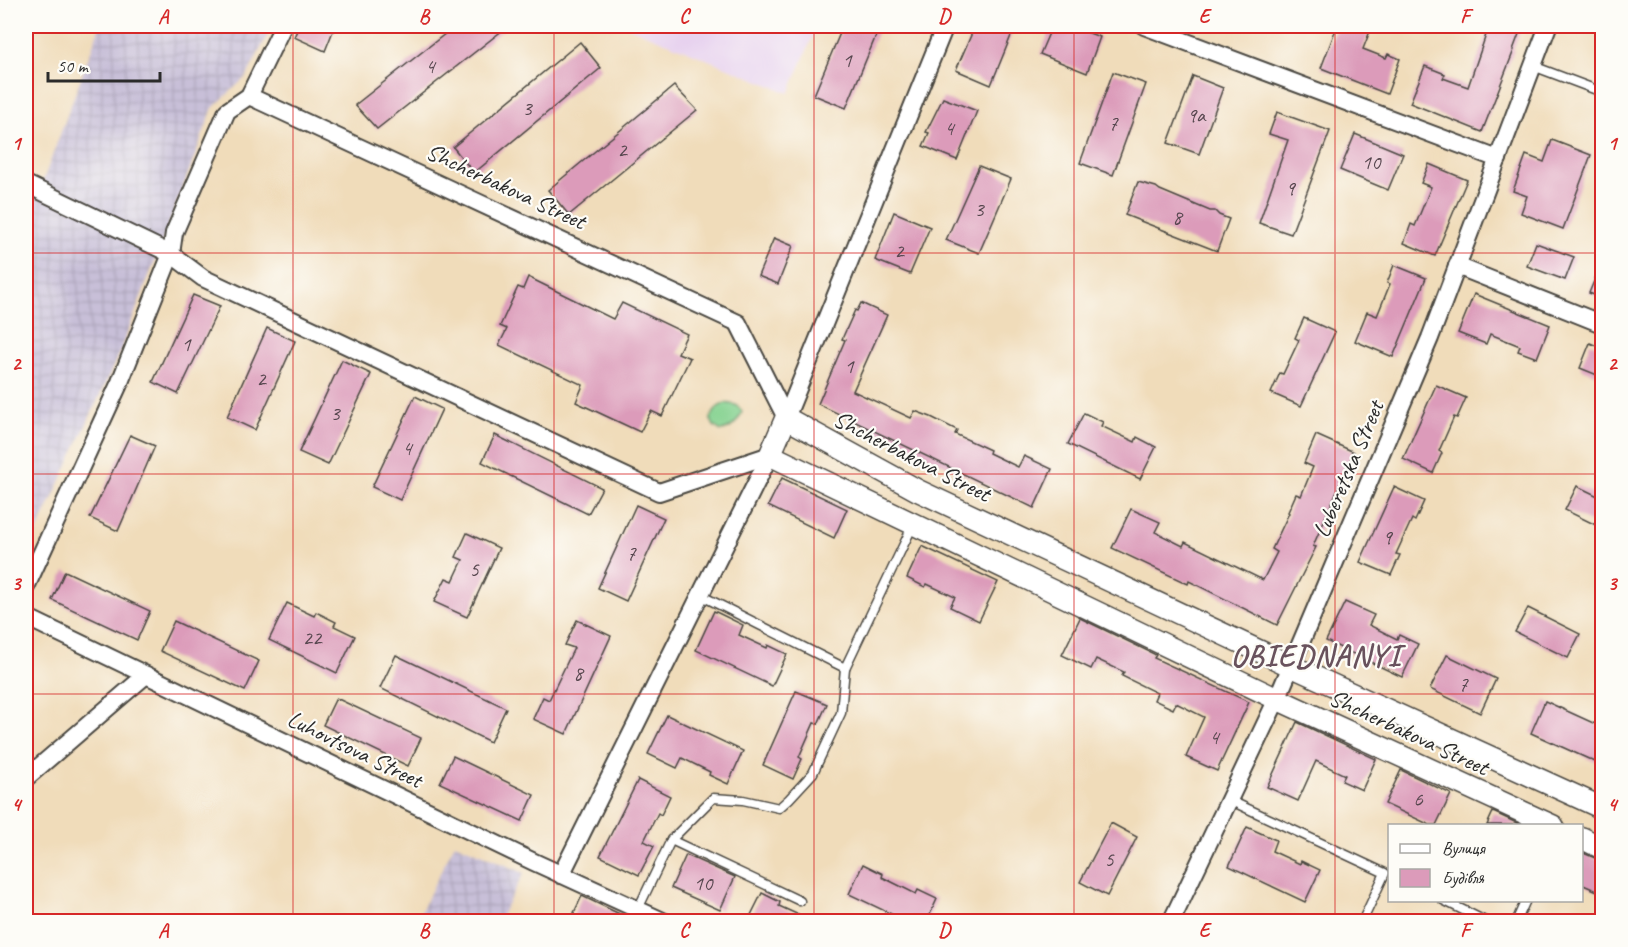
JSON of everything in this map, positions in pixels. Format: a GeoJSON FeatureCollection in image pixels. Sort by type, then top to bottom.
{"type":"FeatureCollection","features":[{"type":"Feature","properties":{"kind":"street"},"geometry":{"type":"LineString","coordinates":[[26,587],[120,382],[171,254],[174,233],[227,111],[249,96],[282,26]]}},
{"type":"Feature","properties":{"kind":"street"},"geometry":{"type":"LineString","coordinates":[[561,875],[770,455],[945,26]]}},
{"type":"Feature","properties":{"kind":"street"},"geometry":{"type":"LineString","coordinates":[[1144,26],[1498,159]]}},
{"type":"Feature","properties":{"kind":"street","name":"Luberetska Street"},"geometry":{"type":"LineString","coordinates":[[1171,921],[1277,699],[1430,338],[1548,26]]}},
{"type":"Feature","properties":{"kind":"street","name":"Shcherbakova Street"},"geometry":{"type":"LineString","coordinates":[[249,96],[738,323],[786,418],[916,490],[1291,666],[1602,808]]}},
{"type":"Feature","properties":{"kind":"street"},"geometry":{"type":"LineString","coordinates":[[26,184],[171,254],[203,278],[659,492],[770,455]]}},
{"type":"Feature","properties":{"kind":"street"},"geometry":{"type":"LineString","coordinates":[[1457,266],[1602,324]]}},
{"type":"Feature","properties":{"kind":"street","name":"Shcherbakova Street"},"geometry":{"type":"LineString","coordinates":[[770,455],[1277,699],[1552,824]]}},
{"type":"Feature","properties":{"kind":"street","name":"Luhovtsova Street"},"geometry":{"type":"LineString","coordinates":[[26,617],[561,875],[665,921]]}},
{"type":"Feature","properties":{"kind":"street"},"geometry":{"type":"LineString","coordinates":[[26,778],[146,675]]}},
{"type":"Feature","properties":{"kind":"street"},"geometry":{"type":"LineString","coordinates":[[1583,839],[1602,848]]}},
{"type":"Feature","properties":{"kind":"lane"},"geometry":{"type":"LineString","coordinates":[[1533,66],[1602,92]]}},
{"type":"Feature","properties":{"kind":"lane"},"geometry":{"type":"LineString","coordinates":[[638,909],[671,840],[713,798],[742,800],[778,808],[789,800],[813,773],[842,713],[845,668],[913,524]]}},
{"type":"Feature","properties":{"kind":"lane"},"geometry":{"type":"LineString","coordinates":[[700,595],[845,668]]}},
{"type":"Feature","properties":{"kind":"lane"},"geometry":{"type":"LineString","coordinates":[[1229,800],[1387,874],[1362,921]]}},
{"type":"Feature","properties":{"kind":"lane"},"geometry":{"type":"LineString","coordinates":[[671,840],[800,901]]}},
{"type":"Feature","properties":{"kind":"lane"},"geometry":{"type":"LineString","coordinates":[[1447,902],[1487,921]]}},
{"type":"Feature","properties":{"kind":"lane"},"geometry":{"type":"LineString","coordinates":[[1516,921],[1525,902]]}},
{"type":"Feature","properties":{"kind":"shaded area"},"geometry":{"type":"Polygon","coordinates":[[[100,26],[272,26],[247,76],[213,108],[122,347],[26,556],[26,227],[100,26]]]}},
{"type":"Feature","properties":{"kind":"shaded area"},"geometry":{"type":"Polygon","coordinates":[[[626,26],[817,26],[789,93],[626,26]]]}},
{"type":"Feature","properties":{"kind":"shaded area"},"geometry":{"type":"Polygon","coordinates":[[[455,843],[524,873],[498,921],[416,921],[455,843]]]}},
{"type":"Feature","properties":{"kind":"green space"},"geometry":{"type":"Polygon","coordinates":[[[725,403],[736,405],[742,411],[734,424],[721,431],[714,426],[710,418],[718,407],[725,403]]]}},
{"type":"Feature","properties":{"kind":"building"},"geometry":{"type":"Polygon","coordinates":[[[299,26],[335,26],[325,51],[294,37],[299,26]]]}},
{"type":"Feature","properties":{"kind":"building"},"geometry":{"type":"Polygon","coordinates":[[[455,26],[508,26],[377,129],[355,105],[455,26]]]}},
{"type":"Feature","properties":{"kind":"building"},"geometry":{"type":"Polygon","coordinates":[[[843,26],[880,26],[846,108],[814,95],[843,26]]]}},
{"type":"Feature","properties":{"kind":"building"},"geometry":{"type":"Polygon","coordinates":[[[975,26],[1015,26],[991,85],[956,70],[975,26]]]}},
{"type":"Feature","properties":{"kind":"building"},"geometry":{"type":"Polygon","coordinates":[[[1052,26],[1070,26],[1100,37],[1087,73],[1040,54],[1052,26]]]}},
{"type":"Feature","properties":{"kind":"building"},"geometry":{"type":"Polygon","coordinates":[[[1337,26],[1372,26],[1363,49],[1386,58],[1388,54],[1400,59],[1387,94],[1321,68],[1337,26]]]}},
{"type":"Feature","properties":{"kind":"building"},"geometry":{"type":"Polygon","coordinates":[[[1489,26],[1522,26],[1482,132],[1410,103],[1425,66],[1445,74],[1443,78],[1468,87],[1489,26]]]}},
{"type":"Feature","properties":{"kind":"building"},"geometry":{"type":"Polygon","coordinates":[[[580,42],[601,68],[474,173],[453,147],[580,42]]]}},
{"type":"Feature","properties":{"kind":"building"},"geometry":{"type":"Polygon","coordinates":[[[1113,72],[1146,84],[1113,175],[1080,163],[1113,72]]]}},
{"type":"Feature","properties":{"kind":"building"},"geometry":{"type":"Polygon","coordinates":[[[1193,76],[1223,88],[1199,154],[1168,143],[1193,76]]]}},
{"type":"Feature","properties":{"kind":"building"},"geometry":{"type":"Polygon","coordinates":[[[674,86],[697,110],[569,215],[548,190],[674,86]]]}},
{"type":"Feature","properties":{"kind":"building"},"geometry":{"type":"Polygon","coordinates":[[[943,98],[977,111],[957,160],[923,146],[929,133],[926,132],[943,98]]]}},
{"type":"Feature","properties":{"kind":"building"},"geometry":{"type":"Polygon","coordinates":[[[1277,112],[1330,131],[1291,234],[1259,223],[1288,140],[1269,134],[1277,112]]]}},
{"type":"Feature","properties":{"kind":"building"},"geometry":{"type":"Polygon","coordinates":[[[1355,134],[1403,154],[1388,190],[1340,170],[1355,134]]]}},
{"type":"Feature","properties":{"kind":"building"},"geometry":{"type":"Polygon","coordinates":[[[1552,140],[1591,155],[1563,229],[1521,213],[1527,196],[1513,191],[1526,155],[1544,162],[1552,140]]]}},
{"type":"Feature","properties":{"kind":"building"},"geometry":{"type":"Polygon","coordinates":[[[1429,164],[1467,180],[1435,256],[1404,243],[1411,224],[1415,226],[1431,187],[1421,183],[1429,164]]]}},
{"type":"Feature","properties":{"kind":"building"},"geometry":{"type":"Polygon","coordinates":[[[979,166],[1011,179],[979,253],[946,240],[979,166]]]}},
{"type":"Feature","properties":{"kind":"building"},"geometry":{"type":"Polygon","coordinates":[[[1138,182],[1156,187],[1229,219],[1217,251],[1125,215],[1138,182]]]}},
{"type":"Feature","properties":{"kind":"building"},"geometry":{"type":"Polygon","coordinates":[[[894,212],[930,227],[910,274],[875,260],[894,212]]]}},
{"type":"Feature","properties":{"kind":"building"},"geometry":{"type":"Polygon","coordinates":[[[774,238],[793,246],[778,284],[758,276],[774,238]]]}},
{"type":"Feature","properties":{"kind":"building"},"geometry":{"type":"Polygon","coordinates":[[[1536,243],[1574,257],[1565,280],[1527,266],[1536,243]]]}},
{"type":"Feature","properties":{"kind":"building"},"geometry":{"type":"Polygon","coordinates":[[[1602,262],[1602,298],[1589,293],[1602,262]]]}},
{"type":"Feature","properties":{"kind":"building"},"geometry":{"type":"Polygon","coordinates":[[[1394,265],[1426,278],[1393,357],[1355,341],[1367,312],[1377,316],[1390,284],[1387,283],[1394,265]]]}},
{"type":"Feature","properties":{"kind":"building"},"geometry":{"type":"Polygon","coordinates":[[[528,277],[613,319],[622,303],[687,334],[678,353],[690,358],[662,416],[651,411],[640,432],[576,402],[583,385],[499,345],[507,329],[500,326],[518,287],[523,289],[528,277]]]}},
{"type":"Feature","properties":{"kind":"building"},"geometry":{"type":"Polygon","coordinates":[[[1474,294],[1550,325],[1537,358],[1518,351],[1520,346],[1490,334],[1486,344],[1458,333],[1474,294]]]}},
{"type":"Feature","properties":{"kind":"building"},"geometry":{"type":"Polygon","coordinates":[[[193,295],[220,306],[178,394],[153,382],[193,295]]]}},
{"type":"Feature","properties":{"kind":"building"},"geometry":{"type":"Polygon","coordinates":[[[861,303],[887,315],[853,391],[911,418],[915,411],[931,417],[957,430],[955,434],[990,450],[989,453],[1018,467],[1024,456],[1052,469],[1034,508],[818,404],[845,340],[842,339],[855,310],[857,311],[861,303]]]}},
{"type":"Feature","properties":{"kind":"building"},"geometry":{"type":"Polygon","coordinates":[[[1304,318],[1335,332],[1301,406],[1271,393],[1299,340],[1295,338],[1304,318]]]}},
{"type":"Feature","properties":{"kind":"building"},"geometry":{"type":"Polygon","coordinates":[[[267,328],[295,341],[255,430],[227,417],[267,328]]]}},
{"type":"Feature","properties":{"kind":"building"},"geometry":{"type":"Polygon","coordinates":[[[1590,343],[1602,348],[1602,377],[1580,368],[1590,343]]]}},
{"type":"Feature","properties":{"kind":"building"},"geometry":{"type":"Polygon","coordinates":[[[342,360],[371,374],[328,465],[299,452],[342,360]]]}},
{"type":"Feature","properties":{"kind":"building"},"geometry":{"type":"Polygon","coordinates":[[[1436,385],[1466,398],[1457,418],[1454,417],[1439,451],[1442,453],[1433,473],[1403,459],[1436,385]]]}},
{"type":"Feature","properties":{"kind":"building"},"geometry":{"type":"Polygon","coordinates":[[[415,396],[442,409],[400,500],[372,487],[415,396]]]}},
{"type":"Feature","properties":{"kind":"building"},"geometry":{"type":"Polygon","coordinates":[[[1084,413],[1103,422],[1101,426],[1135,442],[1137,437],[1156,447],[1140,479],[1068,444],[1084,413]]]}},
{"type":"Feature","properties":{"kind":"building"},"geometry":{"type":"Polygon","coordinates":[[[130,435],[155,446],[118,531],[90,518],[130,435]]]}},
{"type":"Feature","properties":{"kind":"building"},"geometry":{"type":"Polygon","coordinates":[[[495,435],[602,488],[588,514],[482,462],[495,435]]]}},
{"type":"Feature","properties":{"kind":"building"},"geometry":{"type":"Polygon","coordinates":[[[1316,435],[1354,452],[1313,546],[1316,547],[1277,625],[1189,581],[1188,584],[1112,548],[1131,509],[1160,522],[1155,532],[1183,546],[1185,542],[1263,580],[1277,552],[1272,549],[1288,512],[1296,494],[1301,496],[1313,467],[1304,463],[1316,435]]]}},
{"type":"Feature","properties":{"kind":"building"},"geometry":{"type":"Polygon","coordinates":[[[782,478],[847,509],[834,538],[768,506],[782,478]]]}},
{"type":"Feature","properties":{"kind":"building"},"geometry":{"type":"Polygon","coordinates":[[[1577,486],[1602,498],[1602,528],[1565,510],[1577,486]]]}},
{"type":"Feature","properties":{"kind":"building"},"geometry":{"type":"Polygon","coordinates":[[[1394,487],[1424,501],[1415,521],[1412,519],[1396,554],[1400,555],[1391,575],[1360,562],[1394,487]]]}},
{"type":"Feature","properties":{"kind":"building"},"geometry":{"type":"Polygon","coordinates":[[[636,505],[664,518],[626,601],[598,588],[636,505]]]}},
{"type":"Feature","properties":{"kind":"building"},"geometry":{"type":"Polygon","coordinates":[[[467,533],[499,548],[467,617],[434,602],[446,578],[453,581],[463,560],[456,557],[467,533]]]}},
{"type":"Feature","properties":{"kind":"building"},"geometry":{"type":"Polygon","coordinates":[[[922,546],[998,582],[979,621],[950,607],[955,597],[907,578],[922,546]]]}},
{"type":"Feature","properties":{"kind":"building"},"geometry":{"type":"Polygon","coordinates":[[[65,571],[150,611],[137,640],[52,600],[65,571]]]}},
{"type":"Feature","properties":{"kind":"building"},"geometry":{"type":"Polygon","coordinates":[[[1345,602],[1374,615],[1369,625],[1397,639],[1399,635],[1418,644],[1402,677],[1326,641],[1345,602]]]}},
{"type":"Feature","properties":{"kind":"building"},"geometry":{"type":"Polygon","coordinates":[[[287,603],[314,616],[316,612],[336,622],[334,626],[355,636],[337,673],[269,640],[287,603]]]}},
{"type":"Feature","properties":{"kind":"building"},"geometry":{"type":"Polygon","coordinates":[[[1528,608],[1580,634],[1568,658],[1515,632],[1528,608]]]}},
{"type":"Feature","properties":{"kind":"building"},"geometry":{"type":"Polygon","coordinates":[[[714,611],[743,625],[739,635],[787,654],[772,686],[696,650],[714,611]]]}},
{"type":"Feature","properties":{"kind":"building"},"geometry":{"type":"Polygon","coordinates":[[[1080,618],[1156,655],[1154,658],[1249,702],[1217,771],[1186,757],[1204,717],[1176,703],[1173,709],[1154,700],[1157,693],[1122,676],[1124,672],[1096,659],[1091,669],[1062,655],[1080,618]]]}},
{"type":"Feature","properties":{"kind":"building"},"geometry":{"type":"Polygon","coordinates":[[[577,620],[611,636],[566,734],[533,719],[543,697],[549,700],[574,648],[565,645],[577,620]]]}},
{"type":"Feature","properties":{"kind":"building"},"geometry":{"type":"Polygon","coordinates":[[[174,621],[259,661],[245,691],[160,651],[174,621]]]}},
{"type":"Feature","properties":{"kind":"building"},"geometry":{"type":"Polygon","coordinates":[[[396,655],[506,708],[490,742],[380,688],[396,655]]]}},
{"type":"Feature","properties":{"kind":"building"},"geometry":{"type":"Polygon","coordinates":[[[1447,655],[1496,679],[1480,713],[1430,689],[1447,655]]]}},
{"type":"Feature","properties":{"kind":"building"},"geometry":{"type":"Polygon","coordinates":[[[796,691],[827,704],[818,724],[814,723],[799,757],[802,759],[793,779],[763,765],[796,691]]]}},
{"type":"Feature","properties":{"kind":"building"},"geometry":{"type":"Polygon","coordinates":[[[336,698],[421,738],[408,766],[323,725],[336,698]]]}},
{"type":"Feature","properties":{"kind":"building"},"geometry":{"type":"Polygon","coordinates":[[[1545,701],[1602,727],[1602,765],[1531,733],[1545,701]]]}},
{"type":"Feature","properties":{"kind":"building"},"geometry":{"type":"Polygon","coordinates":[[[667,715],[743,751],[728,784],[682,758],[677,768],[648,754],[667,715]]]}},
{"type":"Feature","properties":{"kind":"building"},"geometry":{"type":"Polygon","coordinates":[[[1297,722],[1376,759],[1362,790],[1342,781],[1345,775],[1316,761],[1298,801],[1267,787],[1297,722]]]}},
{"type":"Feature","properties":{"kind":"building"},"geometry":{"type":"Polygon","coordinates":[[[453,756],[534,795],[522,821],[440,783],[453,756]]]}},
{"type":"Feature","properties":{"kind":"building"},"geometry":{"type":"Polygon","coordinates":[[[1401,770],[1451,794],[1436,824],[1428,824],[1385,804],[1401,770]]]}},
{"type":"Feature","properties":{"kind":"building"},"geometry":{"type":"Polygon","coordinates":[[[638,780],[670,796],[661,815],[658,813],[644,841],[654,846],[639,875],[600,856],[638,780]]]}},
{"type":"Feature","properties":{"kind":"building"},"geometry":{"type":"Polygon","coordinates":[[[1493,812],[1519,824],[1487,824],[1493,812]]]}},
{"type":"Feature","properties":{"kind":"building"},"geometry":{"type":"Polygon","coordinates":[[[1111,823],[1137,837],[1107,896],[1080,882],[1111,823]]]}},
{"type":"Feature","properties":{"kind":"building"},"geometry":{"type":"Polygon","coordinates":[[[1247,827],[1276,840],[1272,851],[1320,870],[1305,902],[1229,866],[1247,827]]]}},
{"type":"Feature","properties":{"kind":"building"},"geometry":{"type":"Polygon","coordinates":[[[1583,853],[1602,861],[1602,893],[1583,885],[1583,853]]]}},
{"type":"Feature","properties":{"kind":"building"},"geometry":{"type":"Polygon","coordinates":[[[686,855],[735,877],[720,910],[671,888],[686,855]]]}},
{"type":"Feature","properties":{"kind":"building"},"geometry":{"type":"Polygon","coordinates":[[[863,864],[883,874],[882,877],[916,894],[918,890],[937,899],[927,921],[906,921],[849,894],[863,864]]]}},
{"type":"Feature","properties":{"kind":"building"},"geometry":{"type":"Polygon","coordinates":[[[762,893],[780,902],[779,906],[812,921],[748,921],[762,893]]]}},
{"type":"Feature","properties":{"kind":"building"},"geometry":{"type":"Polygon","coordinates":[[[582,896],[634,921],[570,921],[582,896]]]}},
{"type":"Feature","properties":{"kind":"district","name":"OBIEDNANYI"},"geometry":{"type":"Point","coordinates":[1316,656]}}]}
